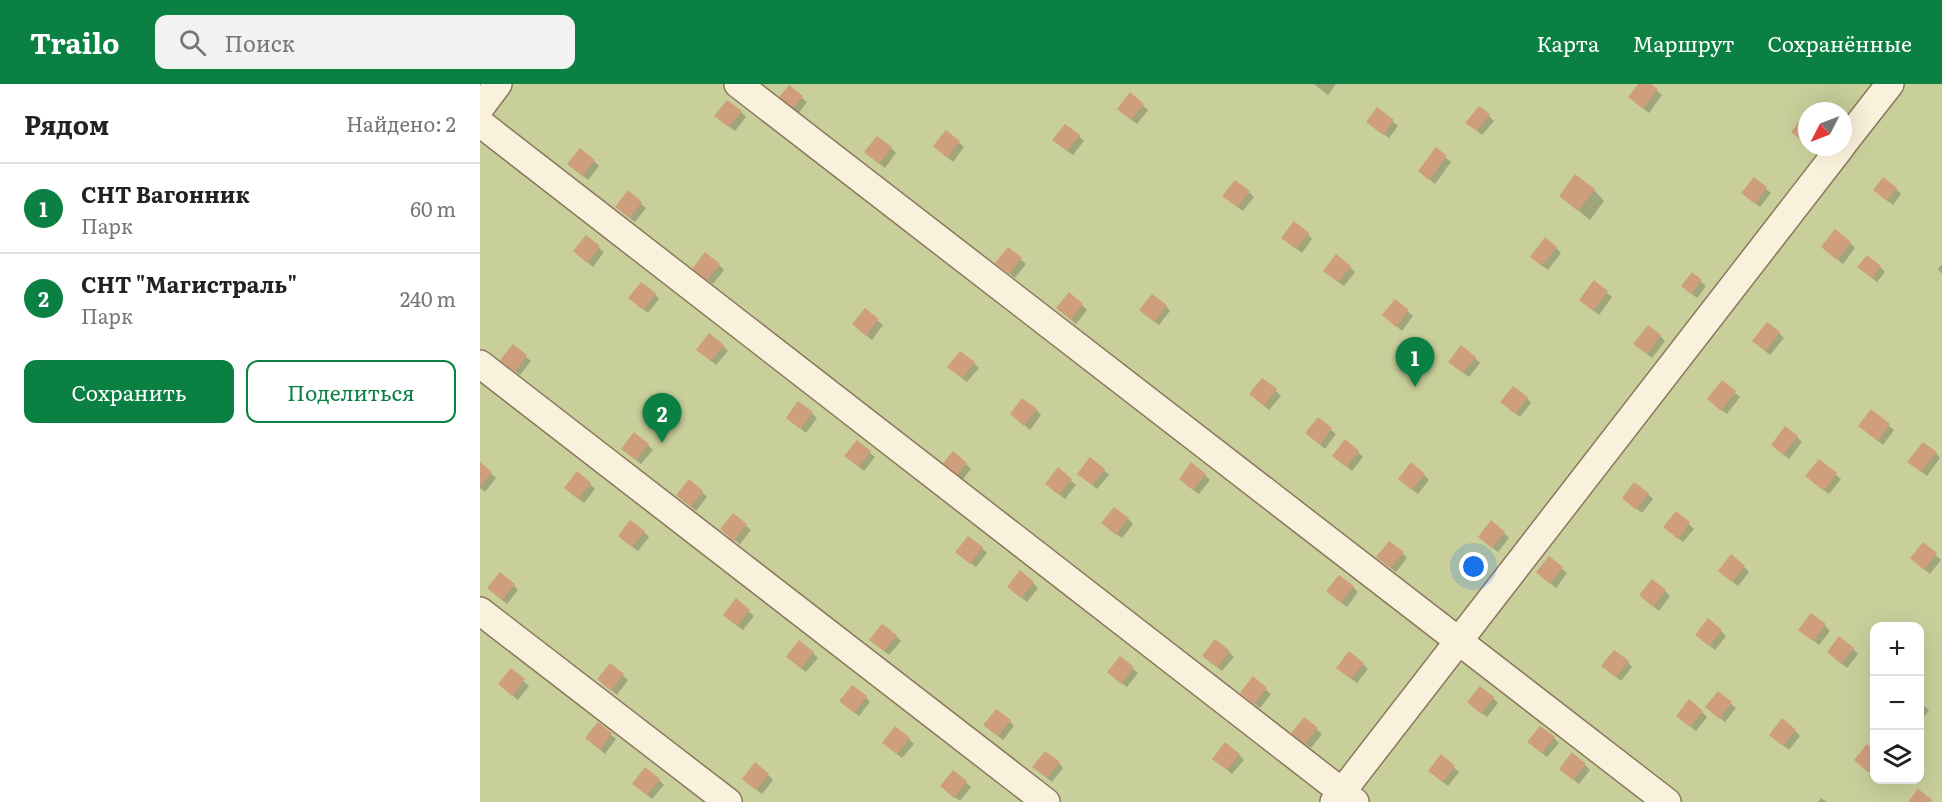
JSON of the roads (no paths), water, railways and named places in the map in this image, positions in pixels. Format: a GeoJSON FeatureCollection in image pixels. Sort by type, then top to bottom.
{"type":"FeatureCollection","features":[{"type":"Feature","properties":{"kind":"street"},"geometry":{"type":"LineString","coordinates":[[480,108],[498,84]]}},
{"type":"Feature","properties":{"kind":"street"},"geometry":{"type":"LineString","coordinates":[[738,84],[1457,642],[1667,802]]}},
{"type":"Feature","properties":{"kind":"street"},"geometry":{"type":"LineString","coordinates":[[1852,133],[1890,84]]}},
{"type":"Feature","properties":{"kind":"street"},"geometry":{"type":"LineString","coordinates":[[480,123],[1343,799],[1457,642],[1834,156]]}},
{"type":"Feature","properties":{"kind":"street"},"geometry":{"type":"LineString","coordinates":[[480,364],[1046,802]]}},
{"type":"Feature","properties":{"kind":"street"},"geometry":{"type":"LineString","coordinates":[[480,611],[728,802]]}},
{"type":"Feature","properties":{"kind":"place","name":"СНТ Вагонник"},"geometry":{"type":"Point","coordinates":[1415,387]}},
{"type":"Feature","properties":{"kind":"place","name":"СНТ \"Магистраль\""},"geometry":{"type":"Point","coordinates":[662,443]}}]}
